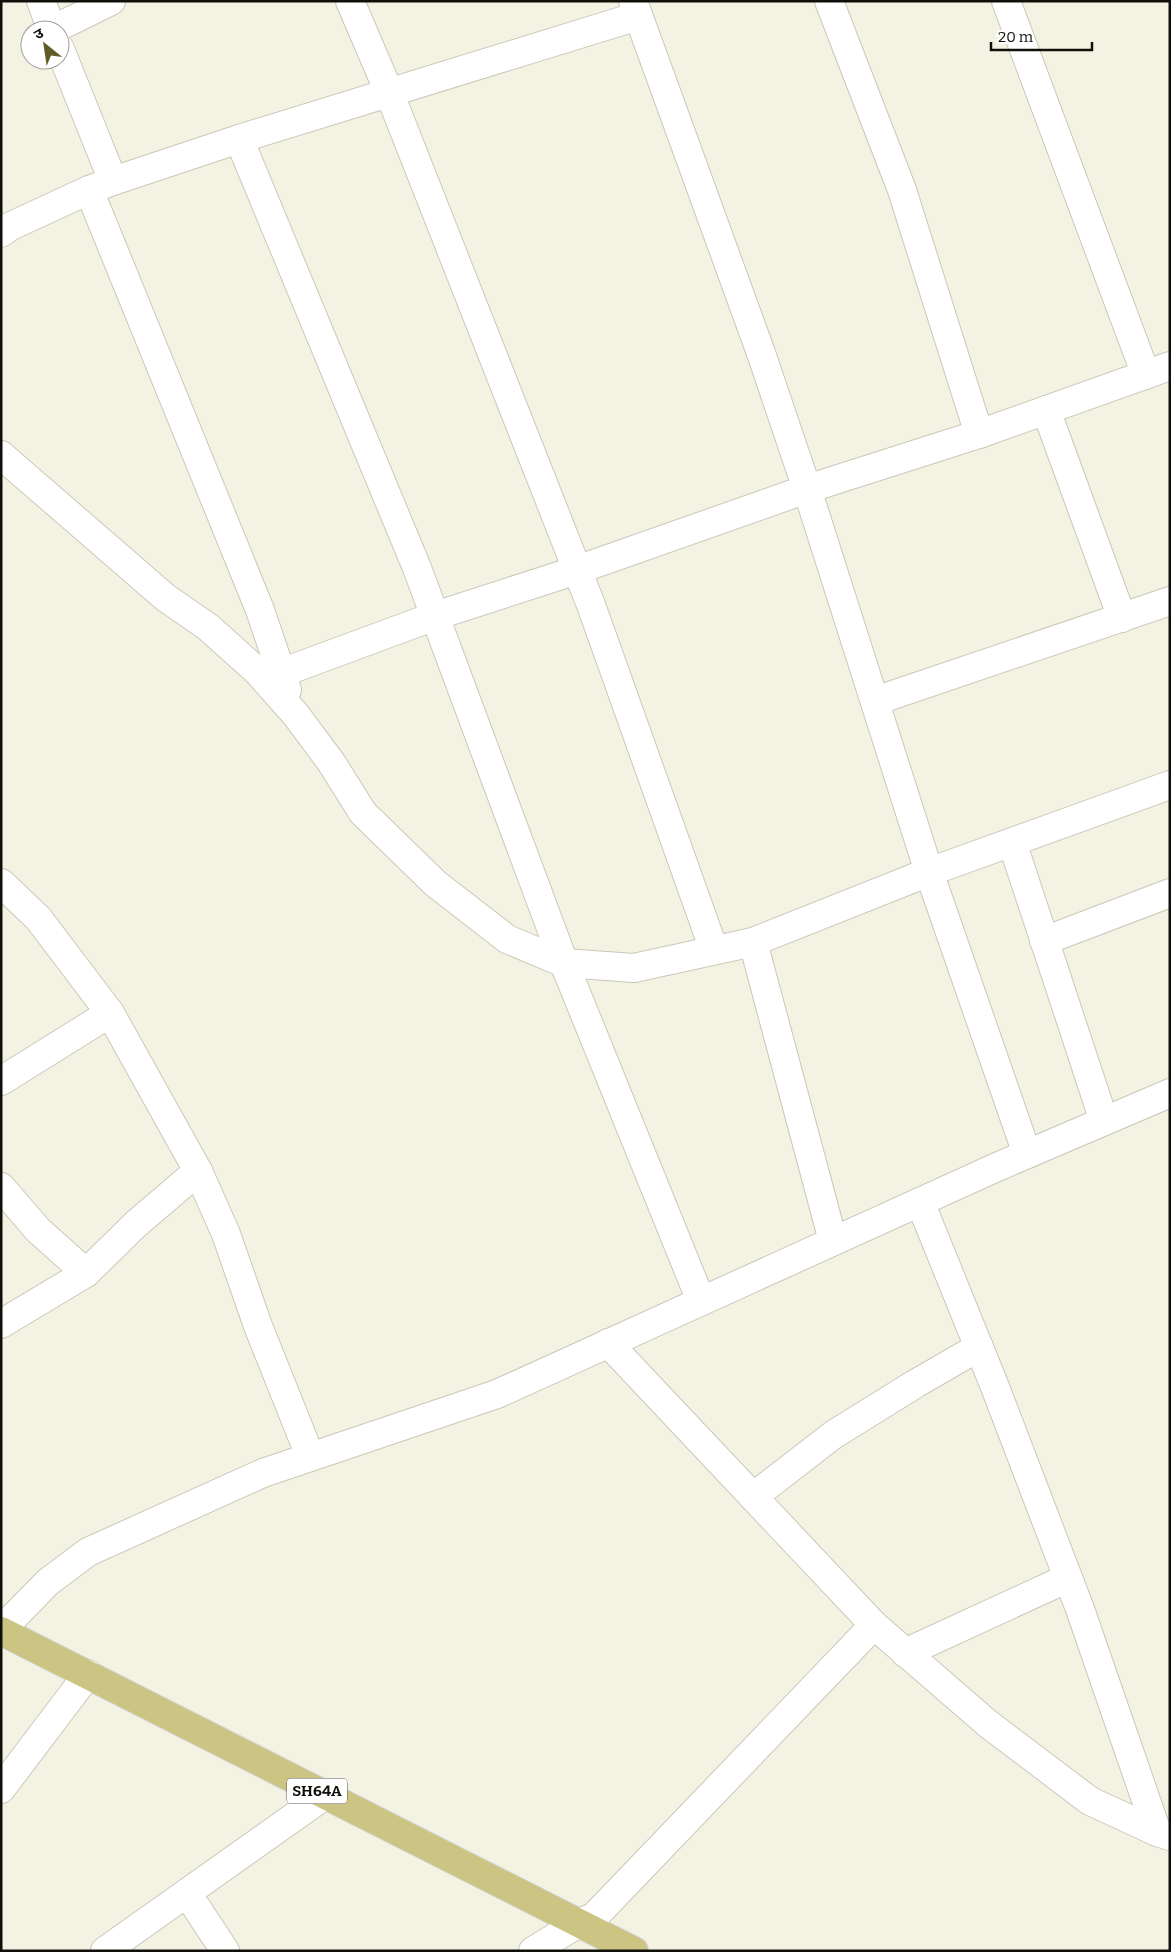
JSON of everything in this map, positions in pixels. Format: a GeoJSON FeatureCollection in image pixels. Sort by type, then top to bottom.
{"type":"FeatureCollection","features":[{"type":"Feature","properties":{"kind":"main road","name":"SH64A"},"geometry":{"type":"LineString","coordinates":[[1,1631],[634,1951]]}},
{"type":"Feature","properties":{"kind":"street"},"geometry":{"type":"LineString","coordinates":[[41,1],[48,20]]}},
{"type":"Feature","properties":{"kind":"street"},"geometry":{"type":"LineString","coordinates":[[70,21],[111,1]]}},
{"type":"Feature","properties":{"kind":"street"},"geometry":{"type":"LineString","coordinates":[[350,1],[389,92],[577,570],[714,950]]}},
{"type":"Feature","properties":{"kind":"street"},"geometry":{"type":"LineString","coordinates":[[829,1],[902,190],[979,434]]}},
{"type":"Feature","properties":{"kind":"street"},"geometry":{"type":"LineString","coordinates":[[281,673],[435,616],[577,570],[807,489],[979,434],[1158,370],[1006,1]]}},
{"type":"Feature","properties":{"kind":"street"},"geometry":{"type":"LineString","coordinates":[[1,233],[11,226],[101,185],[389,92],[635,8],[761,353],[807,489],[929,872],[1027,1154]]}},
{"type":"Feature","properties":{"kind":"street"},"geometry":{"type":"LineString","coordinates":[[66,70],[101,185],[260,610],[296,716]]}},
{"type":"Feature","properties":{"kind":"street"},"geometry":{"type":"LineString","coordinates":[[239,139],[413,558],[564,963],[700,1301]]}},
{"type":"Feature","properties":{"kind":"street"},"geometry":{"type":"LineString","coordinates":[[1046,410],[1122,618]]}},
{"type":"Feature","properties":{"kind":"street"},"geometry":{"type":"LineString","coordinates":[[1,454],[166,598],[208,628],[257,671],[296,716],[331,762],[363,813],[436,884],[507,939],[564,963],[634,968],[753,942],[929,872],[1170,785]]}},
{"type":"Feature","properties":{"kind":"street"},"geometry":{"type":"LineString","coordinates":[[875,701],[1170,602]]}},
{"type":"Feature","properties":{"kind":"street"},"geometry":{"type":"LineString","coordinates":[[1012,842],[1104,1121]]}},
{"type":"Feature","properties":{"kind":"street"},"geometry":{"type":"LineString","coordinates":[[1,883],[38,918],[110,1013],[198,1171],[226,1234],[258,1326],[310,1456]]}},
{"type":"Feature","properties":{"kind":"street"},"geometry":{"type":"LineString","coordinates":[[1044,941],[1170,893]]}},
{"type":"Feature","properties":{"kind":"street"},"geometry":{"type":"LineString","coordinates":[[753,942],[833,1241]]}},
{"type":"Feature","properties":{"kind":"street"},"geometry":{"type":"LineString","coordinates":[[1,1081],[110,1013]]}},
{"type":"Feature","properties":{"kind":"street"},"geometry":{"type":"LineString","coordinates":[[1,1631],[48,1582],[88,1552],[263,1473],[497,1394],[1027,1154],[1170,1093]]}},
{"type":"Feature","properties":{"kind":"street"},"geometry":{"type":"LineString","coordinates":[[1,1324],[86,1273],[136,1224],[198,1171]]}},
{"type":"Feature","properties":{"kind":"street"},"geometry":{"type":"LineString","coordinates":[[1,1187],[38,1230],[86,1273]]}},
{"type":"Feature","properties":{"kind":"street"},"geometry":{"type":"LineString","coordinates":[[920,1202],[979,1347],[1068,1578],[1163,1834]]}},
{"type":"Feature","properties":{"kind":"street"},"geometry":{"type":"LineString","coordinates":[[608,1343],[874,1625],[987,1723],[1090,1800],[1163,1834]]}},
{"type":"Feature","properties":{"kind":"street"},"geometry":{"type":"LineString","coordinates":[[753,1497],[833,1435],[979,1347]]}},
{"type":"Feature","properties":{"kind":"street"},"geometry":{"type":"LineString","coordinates":[[905,1652],[1068,1578]]}},
{"type":"Feature","properties":{"kind":"street"},"geometry":{"type":"LineString","coordinates":[[533,1951],[579,1923],[594,1917],[874,1625]]}},
{"type":"Feature","properties":{"kind":"street"},"geometry":{"type":"LineString","coordinates":[[1,1789],[88,1674]]}},
{"type":"Feature","properties":{"kind":"street"},"geometry":{"type":"LineString","coordinates":[[105,1951],[325,1795]]}},
{"type":"Feature","properties":{"kind":"street"},"geometry":{"type":"LineString","coordinates":[[187,1893],[225,1951]]}}]}
